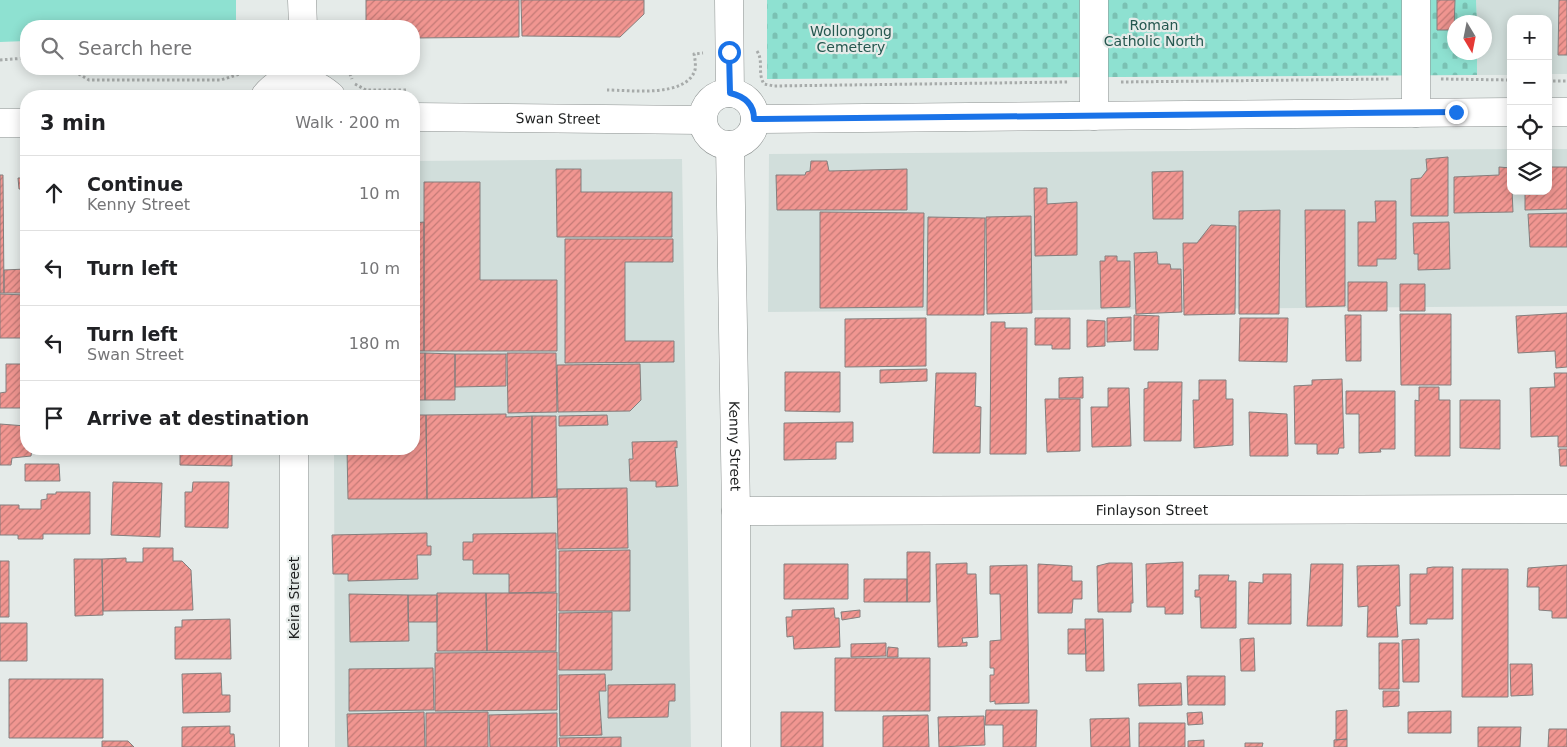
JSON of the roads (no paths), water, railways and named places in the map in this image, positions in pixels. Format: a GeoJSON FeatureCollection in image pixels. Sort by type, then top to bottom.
{"type":"FeatureCollection","features":[{"type":"Feature","properties":{"kind":"street"},"geometry":{"type":"LineString","coordinates":[[302,0],[303,20]]}},
{"type":"Feature","properties":{"kind":"street"},"geometry":{"type":"LineString","coordinates":[[729,0],[730,93]]}},
{"type":"Feature","properties":{"kind":"street"},"geometry":{"type":"LineString","coordinates":[[1094,0],[1094,116]]}},
{"type":"Feature","properties":{"kind":"street"},"geometry":{"type":"LineString","coordinates":[[1416,0],[1416,113]]}},
{"type":"Feature","properties":{"kind":"street"},"geometry":{"type":"LineString","coordinates":[[272,90],[280,83],[305,75],[324,90]]}},
{"type":"Feature","properties":{"kind":"street"},"geometry":{"type":"LineString","coordinates":[[730,93],[746,100],[752,106],[754,119],[752,132],[746,139],[738,144],[730,145],[714,141],[708,135],[702,120],[708,104],[714,98],[730,93]]}},
{"type":"Feature","properties":{"kind":"street"},"geometry":{"type":"LineString","coordinates":[[754,119],[1507,112]]}},
{"type":"Feature","properties":{"kind":"street"},"geometry":{"type":"LineString","coordinates":[[1552,112],[1567,112]]}},
{"type":"Feature","properties":{"kind":"street","name":"Swan Street"},"geometry":{"type":"LineString","coordinates":[[420,117],[702,120]]}},
{"type":"Feature","properties":{"kind":"street"},"geometry":{"type":"LineString","coordinates":[[0,123],[20,123]]}},
{"type":"Feature","properties":{"kind":"street","name":"Kenny Street"},"geometry":{"type":"LineString","coordinates":[[730,145],[736,511],[736,747]]}},
{"type":"Feature","properties":{"kind":"street","name":"Keira Street"},"geometry":{"type":"LineString","coordinates":[[294,455],[294,747]]}},
{"type":"Feature","properties":{"kind":"street","name":"Finlayson Street"},"geometry":{"type":"LineString","coordinates":[[736,511],[1567,509]]}},
{"type":"Feature","properties":{"kind":"park label","name":"Roman Catholic North"},"geometry":{"type":"Point","coordinates":[1154,33]}},
{"type":"Feature","properties":{"kind":"park label","name":"Wollongong Cemetery"},"geometry":{"type":"Point","coordinates":[851,40]}}]}
